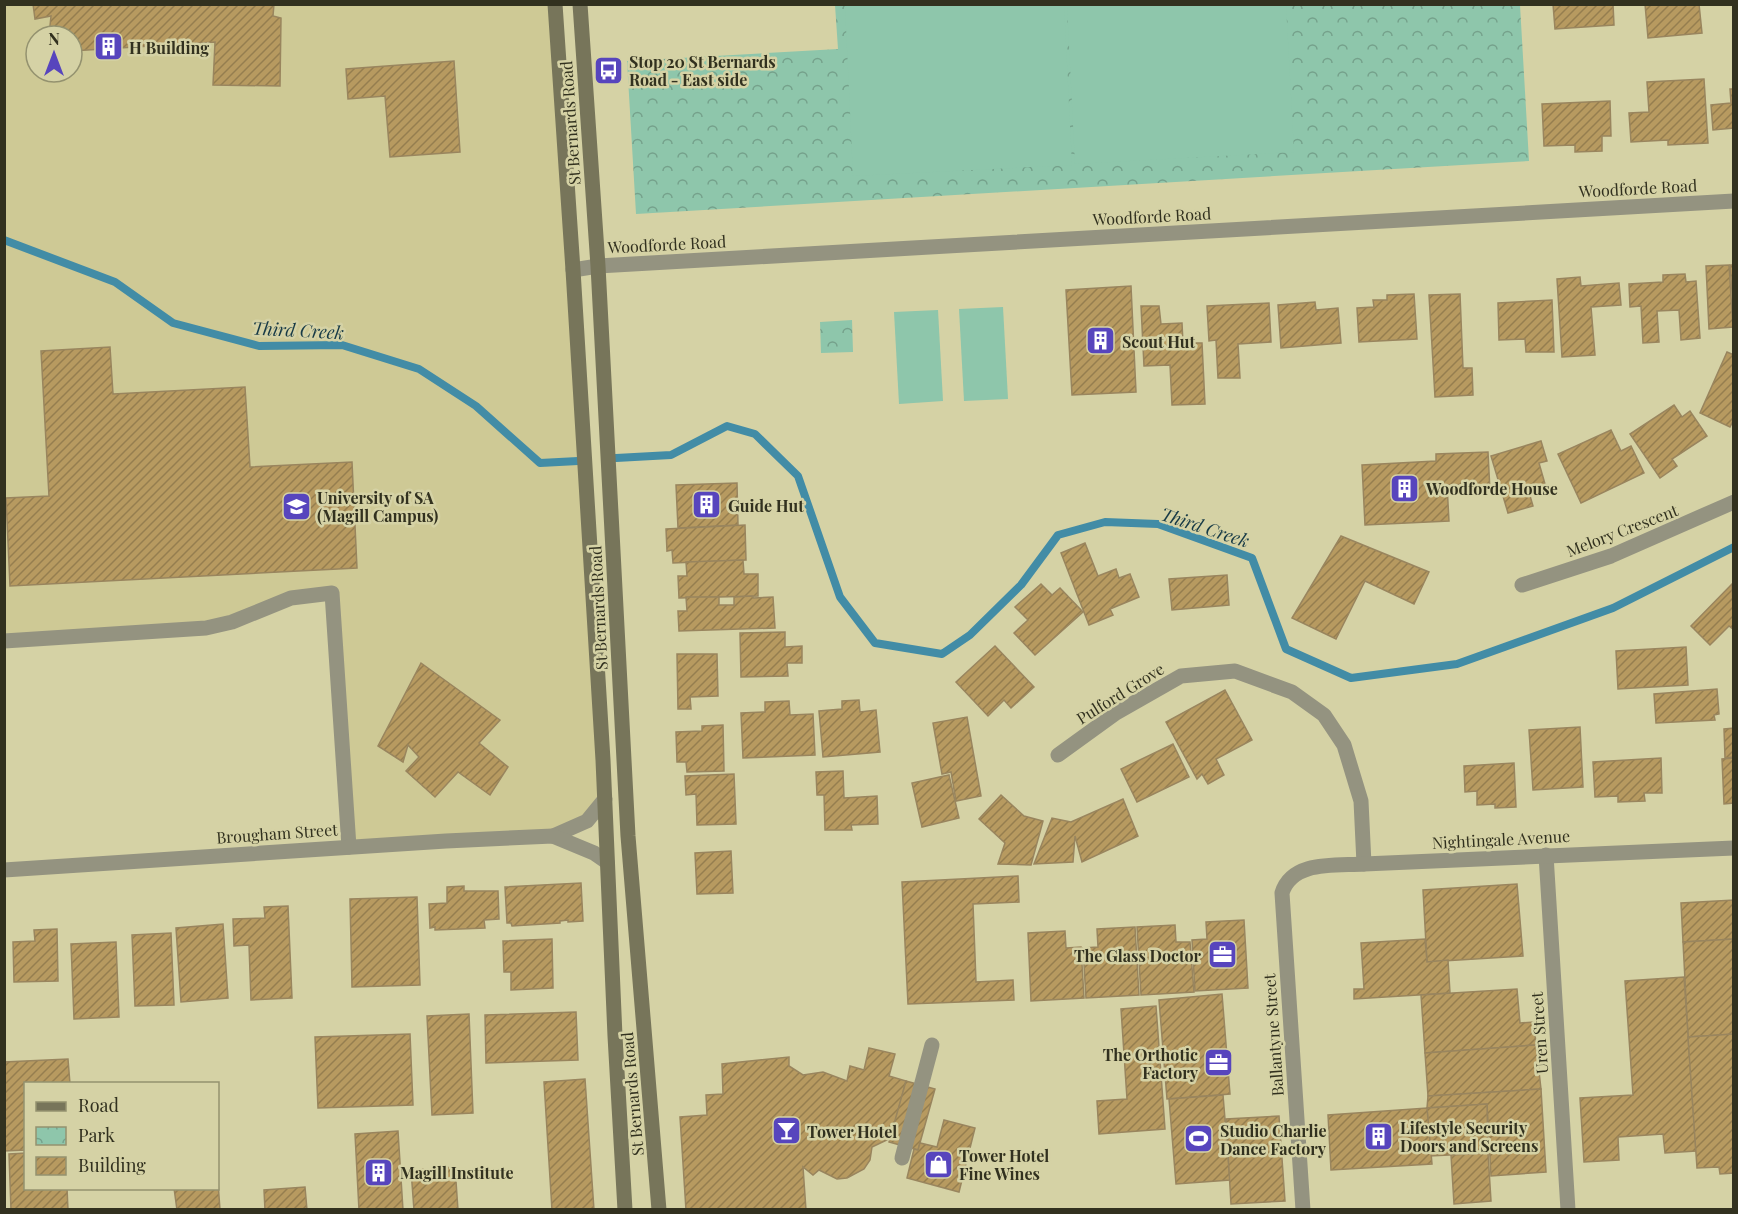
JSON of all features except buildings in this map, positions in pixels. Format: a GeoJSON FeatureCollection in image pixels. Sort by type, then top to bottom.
{"type":"FeatureCollection","features":[{"type":"Feature","properties":{"kind":"main road","name":"St Bernards Road"},"geometry":{"type":"LineString","coordinates":[[555,4],[605,799],[625,1209]]}},
{"type":"Feature","properties":{"kind":"main road","name":"St Bernards Road"},"geometry":{"type":"LineString","coordinates":[[580,4],[598,266],[628,836],[660,1209]]}},
{"type":"Feature","properties":{"kind":"street","name":"Woodforde Road"},"geometry":{"type":"LineString","coordinates":[[573,270],[598,266],[1734,201]]}},
{"type":"Feature","properties":{"kind":"street","name":"Melory Crescent"},"geometry":{"type":"LineString","coordinates":[[1522,585],[1611,556],[1734,502]]}},
{"type":"Feature","properties":{"kind":"street"},"geometry":{"type":"LineString","coordinates":[[4,641],[206,628],[232,622],[291,598],[332,593],[349,847]]}},
{"type":"Feature","properties":{"kind":"street","name":"Pulford Grove"},"geometry":{"type":"LineString","coordinates":[[1058,755],[1116,713],[1181,676],[1235,671],[1293,692],[1324,715],[1344,745],[1361,801],[1364,864]]}},
{"type":"Feature","properties":{"kind":"street","name":"Brougham Street"},"geometry":{"type":"LineString","coordinates":[[4,870],[553,836],[587,821],[605,799]]}},
{"type":"Feature","properties":{"kind":"street","name":"Brougham Street"},"geometry":{"type":"LineString","coordinates":[[553,836],[585,848],[608,862]]}},
{"type":"Feature","properties":{"kind":"street","name":"Nightingale Avenue"},"geometry":{"type":"LineString","coordinates":[[1282,893],[1286,882],[1296,873],[1310,868],[1545,855],[1734,848]]}},
{"type":"Feature","properties":{"kind":"street","name":"Uren Street"},"geometry":{"type":"LineString","coordinates":[[1545,855],[1568,1209]]}},
{"type":"Feature","properties":{"kind":"street","name":"Ballantyne Street"},"geometry":{"type":"LineString","coordinates":[[1282,893],[1303,1209]]}},
{"type":"Feature","properties":{"kind":"street"},"geometry":{"type":"LineString","coordinates":[[902,1158],[932,1045]]}},
{"type":"Feature","properties":{"kind":"shaded area","name":"University of SA (Magill Campus)"},"geometry":{"type":"Polygon","coordinates":[[[5,5],[555,5],[605,799],[553,836],[349,847],[332,594],[232,622],[5,641],[5,5]]]}},
{"type":"Feature","properties":{"kind":"green space"},"geometry":{"type":"Polygon","coordinates":[[[835,5],[1520,5],[1529,161],[636,214],[627,61],[838,49],[835,5]]]}},
{"type":"Feature","properties":{"kind":"green space"},"geometry":{"type":"Polygon","coordinates":[[[845,5],[1064,5],[1072,165],[853,176],[845,5]]]}},
{"type":"Feature","properties":{"kind":"green space"},"geometry":{"type":"Polygon","coordinates":[[[1067,5],[1286,5],[1294,152],[1075,164],[1067,5]]]}},
{"type":"Feature","properties":{"kind":"green space"},"geometry":{"type":"Polygon","coordinates":[[[1003,307],[1008,399],[964,401],[959,309],[1003,307]]]}},
{"type":"Feature","properties":{"kind":"green space"},"geometry":{"type":"Polygon","coordinates":[[[938,310],[943,401],[899,404],[894,312],[938,310]]]}},
{"type":"Feature","properties":{"kind":"green space"},"geometry":{"type":"Polygon","coordinates":[[[852,320],[853,352],[821,353],[820,322],[852,320]]]}},
{"type":"Feature","properties":{"kind":"waterway","name":"Third Creek"},"geometry":{"type":"LineString","coordinates":[[4,240],[115,282],[173,323],[259,346],[342,345],[419,369],[476,406],[540,463],[578,461]]}},
{"type":"Feature","properties":{"kind":"waterway","name":"Third Creek"},"geometry":{"type":"LineString","coordinates":[[616,458],[671,455],[727,426],[755,434],[798,476],[840,597],[875,643],[942,654],[970,635],[1021,585],[1058,535],[1105,522],[1158,524],[1252,558],[1286,649],[1351,678],[1457,664],[1613,608],[1734,547]]}},
{"type":"Feature","properties":{"kind":"place","name":"H Building"},"geometry":{"type":"Point","coordinates":[108,47]}},
{"type":"Feature","properties":{"kind":"place","name":"Stop 20 St Bernards Road - East side"},"geometry":{"type":"Point","coordinates":[608,70]}},
{"type":"Feature","properties":{"kind":"place","name":"Scout Hut"},"geometry":{"type":"Point","coordinates":[1101,341]}},
{"type":"Feature","properties":{"kind":"place","name":"Woodforde House"},"geometry":{"type":"Point","coordinates":[1405,488]}},
{"type":"Feature","properties":{"kind":"place","name":"Guide Hut"},"geometry":{"type":"Point","coordinates":[707,505]}},
{"type":"Feature","properties":{"kind":"place","name":"University of SA (Magill Campus)"},"geometry":{"type":"Point","coordinates":[296,506]}},
{"type":"Feature","properties":{"kind":"place","name":"The Glass Doctor"},"geometry":{"type":"Point","coordinates":[1222,955]}},
{"type":"Feature","properties":{"kind":"place","name":"The Orthotic Factory"},"geometry":{"type":"Point","coordinates":[1219,1063]}},
{"type":"Feature","properties":{"kind":"place","name":"Tower Hotel"},"geometry":{"type":"Point","coordinates":[786,1131]}},
{"type":"Feature","properties":{"kind":"place","name":"Lifestyle Security Doors and Screens"},"geometry":{"type":"Point","coordinates":[1379,1136]}},
{"type":"Feature","properties":{"kind":"place","name":"Studio Charlie Dance Factory"},"geometry":{"type":"Point","coordinates":[1199,1139]}},
{"type":"Feature","properties":{"kind":"place","name":"Tower Hotel Fine Wines"},"geometry":{"type":"Point","coordinates":[938,1164]}},
{"type":"Feature","properties":{"kind":"place","name":"Magill Institute"},"geometry":{"type":"Point","coordinates":[379,1172]}}]}
